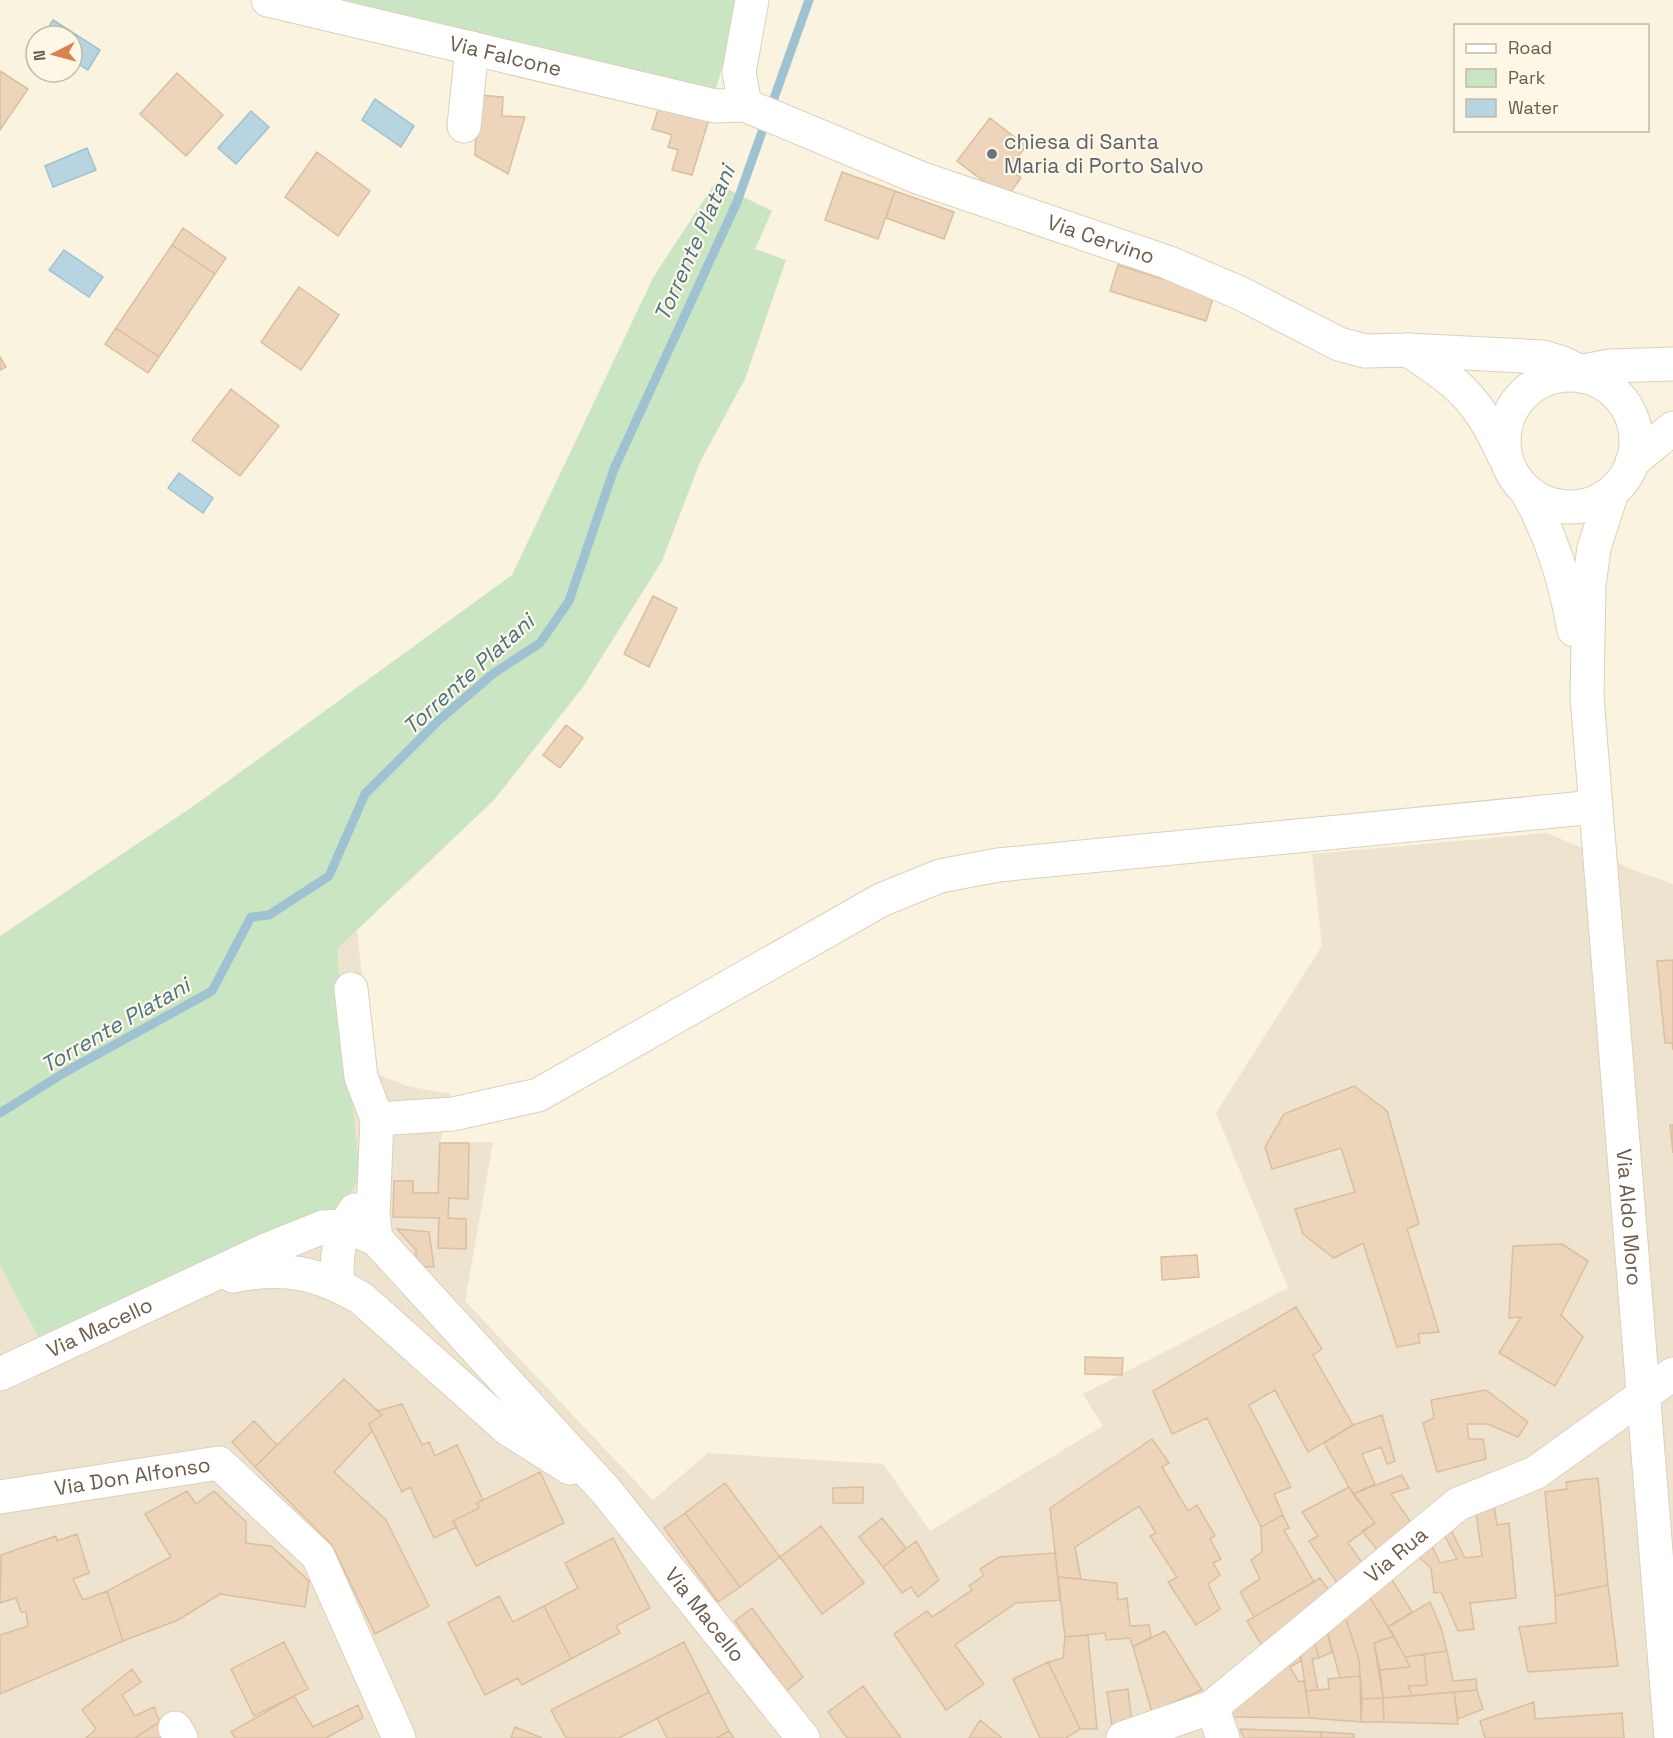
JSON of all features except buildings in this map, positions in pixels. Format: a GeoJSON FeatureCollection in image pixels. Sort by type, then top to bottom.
{"type":"FeatureCollection","features":[{"type":"Feature","properties":{"kind":"street","name":"Via Falcone"},"geometry":{"type":"LineString","coordinates":[[268,0],[715,106],[745,105]]}},
{"type":"Feature","properties":{"kind":"street"},"geometry":{"type":"LineString","coordinates":[[745,105],[739,72],[752,0]]}},
{"type":"Feature","properties":{"kind":"street"},"geometry":{"type":"LineString","coordinates":[[464,126],[472,48]]}},
{"type":"Feature","properties":{"kind":"street","name":"Via Cervino"},"geometry":{"type":"LineString","coordinates":[[745,105],[920,178],[1167,262],[1240,293],[1339,344],[1365,351],[1408,350],[1543,357],[1578,375]]}},
{"type":"Feature","properties":{"kind":"street"},"geometry":{"type":"LineString","coordinates":[[1408,350],[1460,386],[1489,422],[1517,481],[1527,492],[1543,520],[1566,588],[1587,697]]}},
{"type":"Feature","properties":{"kind":"street"},"geometry":{"type":"LineString","coordinates":[[1506,460],[1504,430],[1515,403],[1537,383],[1610,366],[1673,364]]}},
{"type":"Feature","properties":{"kind":"street"},"geometry":{"type":"LineString","coordinates":[[1527,492],[1555,506],[1570,507],[1592,503],[1612,492],[1621,483],[1632,462],[1636,445],[1629,411],[1606,385],[1578,375]]}},
{"type":"Feature","properties":{"kind":"street"},"geometry":{"type":"LineString","coordinates":[[1632,462],[1673,428]]}},
{"type":"Feature","properties":{"kind":"street"},"geometry":{"type":"LineString","coordinates":[[1587,697],[1594,548],[1612,492]]}},
{"type":"Feature","properties":{"kind":"street","name":"Via Aldo Moro"},"geometry":{"type":"LineString","coordinates":[[1587,697],[1671,1738]]}},
{"type":"Feature","properties":{"kind":"street"},"geometry":{"type":"LineString","coordinates":[[377,1119],[453,1114],[538,1095],[881,900],[940,876],[998,866],[1595,807]]}},
{"type":"Feature","properties":{"kind":"street"},"geometry":{"type":"LineString","coordinates":[[351,989],[361,1077],[377,1119],[372,1214],[376,1239]]}},
{"type":"Feature","properties":{"kind":"street"},"geometry":{"type":"LineString","coordinates":[[338,1285],[336,1261],[344,1226],[361,1202],[376,1167]]}},
{"type":"Feature","properties":{"kind":"street"},"geometry":{"type":"LineString","coordinates":[[199,1282],[266,1250],[323,1227],[344,1226],[376,1239]]}},
{"type":"Feature","properties":{"kind":"street","name":"Via Macello"},"geometry":{"type":"LineString","coordinates":[[376,1239],[607,1492],[803,1738]]}},
{"type":"Feature","properties":{"kind":"street"},"geometry":{"type":"LineString","coordinates":[[199,1282],[264,1270],[305,1273],[338,1285],[361,1298],[508,1429],[607,1492]]}},
{"type":"Feature","properties":{"kind":"street","name":"Via Macello"},"geometry":{"type":"LineString","coordinates":[[0,1374],[199,1282]]}},
{"type":"Feature","properties":{"kind":"street"},"geometry":{"type":"LineString","coordinates":[[458,1383],[484,1357]]}},
{"type":"Feature","properties":{"kind":"street","name":"Via Rua"},"geometry":{"type":"LineString","coordinates":[[1123,1738],[1212,1707],[1458,1504],[1535,1473],[1673,1374]]}},
{"type":"Feature","properties":{"kind":"street","name":"Via Don Alfonso"},"geometry":{"type":"LineString","coordinates":[[0,1497],[219,1463],[318,1556],[399,1738]]}},
{"type":"Feature","properties":{"kind":"street"},"geometry":{"type":"LineString","coordinates":[[1212,1707],[1223,1738]]}},
{"type":"Feature","properties":{"kind":"shaded area"},"geometry":{"type":"Polygon","coordinates":[[[1547,833],[1636,871],[1673,884],[1673,1738],[0,1738],[0,1266],[38,1336],[351,1081],[337,949],[357,930],[372,1072],[407,1086],[451,1094],[440,1143],[493,1142],[465,1301],[653,1500],[708,1453],[883,1464],[930,1531],[1103,1426],[1083,1394],[1288,1288],[1216,1113],[1322,946],[1312,854],[1547,833]]]}},
{"type":"Feature","properties":{"kind":"green space"},"geometry":{"type":"Polygon","coordinates":[[[315,0],[741,0],[714,96],[315,0]]]}},
{"type":"Feature","properties":{"kind":"green space"},"geometry":{"type":"Polygon","coordinates":[[[715,183],[772,211],[755,249],[786,260],[745,379],[700,462],[662,561],[583,687],[494,800],[337,949],[360,1178],[344,1203],[318,1218],[38,1336],[0,1266],[0,936],[195,805],[512,575],[654,276],[715,183]]]}},
{"type":"Feature","properties":{"kind":"water"},"geometry":{"type":"Polygon","coordinates":[[[84,40],[100,50],[88,70],[84,68],[84,40]]]}},
{"type":"Feature","properties":{"kind":"water"},"geometry":{"type":"Polygon","coordinates":[[[375,99],[414,126],[401,147],[362,120],[375,99]]]}},
{"type":"Feature","properties":{"kind":"water"},"geometry":{"type":"Polygon","coordinates":[[[251,111],[269,127],[236,164],[218,148],[251,111]]]}},
{"type":"Feature","properties":{"kind":"water"},"geometry":{"type":"Polygon","coordinates":[[[87,148],[96,170],[53,187],[45,166],[87,148]]]}},
{"type":"Feature","properties":{"kind":"water"},"geometry":{"type":"Polygon","coordinates":[[[64,250],[103,277],[89,297],[49,270],[64,250]]]}},
{"type":"Feature","properties":{"kind":"water"},"geometry":{"type":"Polygon","coordinates":[[[179,473],[213,498],[203,513],[168,488],[179,473]]]}},
{"type":"Feature","properties":{"kind":"waterway","name":"Torrente Platani"},"geometry":{"type":"LineString","coordinates":[[0,1113],[67,1071],[212,991],[251,917],[269,915],[329,876],[365,794],[439,720],[494,673],[540,643],[569,601],[614,469],[737,202],[809,0]]}},
{"type":"Feature","properties":{"kind":"place","name":"chiesa di Santa Maria di Porto Salvo"},"geometry":{"type":"Point","coordinates":[992,154]}}]}
